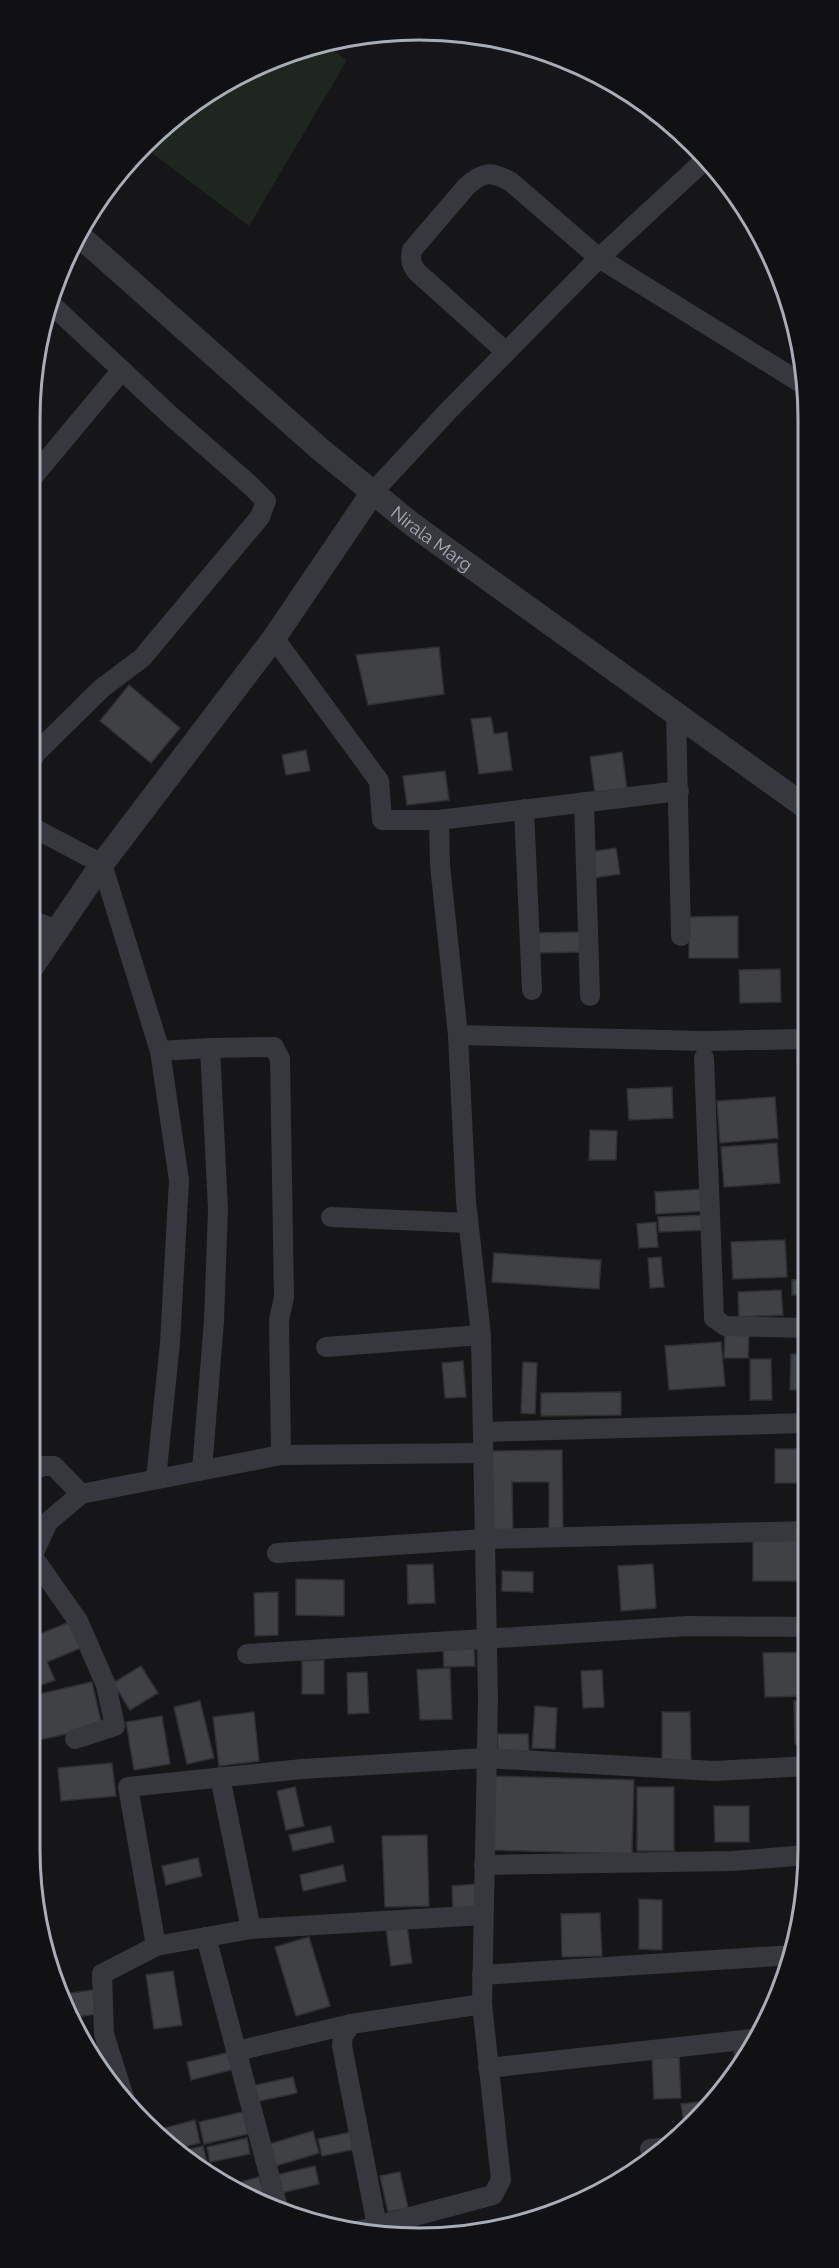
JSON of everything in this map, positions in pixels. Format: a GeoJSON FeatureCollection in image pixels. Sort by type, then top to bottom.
{"type":"FeatureCollection","features":[{"type":"Feature","properties":{"kind":"street"},"geometry":{"type":"LineString","coordinates":[[40,955],[102,864],[274,638],[373,492],[599,258],[699,165]]}},
{"type":"Feature","properties":{"kind":"street"},"geometry":{"type":"LineString","coordinates":[[506,352],[411,265],[412,250],[466,187],[475,178],[488,173],[497,174],[511,182],[599,258],[796,380]]}},
{"type":"Feature","properties":{"kind":"street","name":"Nirala Marg"},"geometry":{"type":"LineString","coordinates":[[85,241],[321,450],[413,525],[798,802]]}},
{"type":"Feature","properties":{"kind":"street"},"geometry":{"type":"LineString","coordinates":[[40,749],[102,688],[142,658],[260,517],[266,501],[57,310]]}},
{"type":"Feature","properties":{"kind":"street"},"geometry":{"type":"LineString","coordinates":[[40,468],[122,370]]}},
{"type":"Feature","properties":{"kind":"street"},"geometry":{"type":"LineString","coordinates":[[274,638],[379,781],[382,820],[439,820],[679,791]]}},
{"type":"Feature","properties":{"kind":"street"},"geometry":{"type":"LineString","coordinates":[[676,714],[681,936]]}},
{"type":"Feature","properties":{"kind":"street"},"geometry":{"type":"LineString","coordinates":[[584,802],[590,996]]}},
{"type":"Feature","properties":{"kind":"street"},"geometry":{"type":"LineString","coordinates":[[524,809],[531,990]]}},
{"type":"Feature","properties":{"kind":"street"},"geometry":{"type":"LineString","coordinates":[[380,2225],[493,2195],[501,2180],[482,2004],[485,1758],[488,1698],[481,1335],[468,1223],[458,1035],[440,865],[439,820]]}},
{"type":"Feature","properties":{"kind":"street"},"geometry":{"type":"LineString","coordinates":[[40,831],[102,864],[160,1051],[179,1180],[170,1343],[156,1479]]}},
{"type":"Feature","properties":{"kind":"street"},"geometry":{"type":"LineString","coordinates":[[40,924],[57,930]]}},
{"type":"Feature","properties":{"kind":"street"},"geometry":{"type":"LineString","coordinates":[[458,1035],[704,1041],[798,1039]]}},
{"type":"Feature","properties":{"kind":"street"},"geometry":{"type":"LineString","coordinates":[[160,1051],[274,1047],[280,1059],[284,1297],[279,1320],[281,1455]]}},
{"type":"Feature","properties":{"kind":"street"},"geometry":{"type":"LineString","coordinates":[[202,1470],[214,1322],[218,1209],[210,1048]]}},
{"type":"Feature","properties":{"kind":"street"},"geometry":{"type":"LineString","coordinates":[[704,1058],[714,1318],[725,1326],[798,1328]]}},
{"type":"Feature","properties":{"kind":"street"},"geometry":{"type":"LineString","coordinates":[[331,1217],[468,1223]]}},
{"type":"Feature","properties":{"kind":"street"},"geometry":{"type":"LineString","coordinates":[[326,1347],[481,1335]]}},
{"type":"Feature","properties":{"kind":"street"},"geometry":{"type":"LineString","coordinates":[[483,1432],[798,1423]]}},
{"type":"Feature","properties":{"kind":"street"},"geometry":{"type":"LineString","coordinates":[[40,1540],[48,1522],[81,1494],[156,1479],[281,1455],[483,1453]]}},
{"type":"Feature","properties":{"kind":"street"},"geometry":{"type":"LineString","coordinates":[[40,1468],[54,1466],[81,1494]]}},
{"type":"Feature","properties":{"kind":"street"},"geometry":{"type":"LineString","coordinates":[[277,1553],[485,1539],[798,1531]]}},
{"type":"Feature","properties":{"kind":"street"},"geometry":{"type":"LineString","coordinates":[[40,1570],[78,1622],[106,1685],[115,1726],[75,1739]]}},
{"type":"Feature","properties":{"kind":"street"},"geometry":{"type":"LineString","coordinates":[[247,1654],[687,1626],[798,1627]]}},
{"type":"Feature","properties":{"kind":"street"},"geometry":{"type":"LineString","coordinates":[[156,1946],[128,1787],[302,1768],[485,1758],[714,1771],[798,1767]]}},
{"type":"Feature","properties":{"kind":"street"},"geometry":{"type":"LineString","coordinates":[[220,1777],[250,1929]]}},
{"type":"Feature","properties":{"kind":"street"},"geometry":{"type":"LineString","coordinates":[[484,1865],[732,1861],[798,1857]]}},
{"type":"Feature","properties":{"kind":"street"},"geometry":{"type":"LineString","coordinates":[[118,2077],[104,2034],[102,1974],[156,1946],[250,1929],[483,1915]]}},
{"type":"Feature","properties":{"kind":"street"},"geometry":{"type":"LineString","coordinates":[[206,1937],[276,2200]]}},
{"type":"Feature","properties":{"kind":"street"},"geometry":{"type":"LineString","coordinates":[[482,1975],[783,1956]]}},
{"type":"Feature","properties":{"kind":"street"},"geometry":{"type":"LineString","coordinates":[[237,2052],[351,2024],[482,2004]]}},
{"type":"Feature","properties":{"kind":"street"},"geometry":{"type":"LineString","coordinates":[[351,2024],[343,2036],[342,2046],[377,2225]]}},
{"type":"Feature","properties":{"kind":"street"},"geometry":{"type":"LineString","coordinates":[[488,2068],[747,2040]]}},
{"type":"Feature","properties":{"kind":"shaded area"},"geometry":{"type":"Polygon","coordinates":[[[333,51],[347,60],[249,226],[151,153],[189,119],[230,91],[274,69],[333,51]]]}},
{"type":"Feature","properties":{"kind":"building"},"geometry":{"type":"Polygon","coordinates":[[[439,647],[444,694],[368,705],[356,655],[439,647]]]}},
{"type":"Feature","properties":{"kind":"building"},"geometry":{"type":"Polygon","coordinates":[[[129,685],[180,728],[151,763],[100,721],[129,685]]]}},
{"type":"Feature","properties":{"kind":"building"},"geometry":{"type":"Polygon","coordinates":[[[491,717],[494,734],[507,732],[512,770],[479,774],[471,719],[491,717]]]}},
{"type":"Feature","properties":{"kind":"building"},"geometry":{"type":"Polygon","coordinates":[[[306,750],[310,771],[286,775],[282,755],[306,750]]]}},
{"type":"Feature","properties":{"kind":"building"},"geometry":{"type":"Polygon","coordinates":[[[622,752],[627,790],[595,794],[590,757],[622,752]]]}},
{"type":"Feature","properties":{"kind":"building"},"geometry":{"type":"Polygon","coordinates":[[[445,771],[449,800],[407,805],[403,776],[445,771]]]}},
{"type":"Feature","properties":{"kind":"building"},"geometry":{"type":"Polygon","coordinates":[[[616,848],[620,874],[593,878],[589,852],[616,848]]]}},
{"type":"Feature","properties":{"kind":"building"},"geometry":{"type":"Polygon","coordinates":[[[738,916],[738,958],[689,958],[689,917],[738,916]]]}},
{"type":"Feature","properties":{"kind":"building"},"geometry":{"type":"Polygon","coordinates":[[[581,932],[582,952],[533,953],[533,933],[581,932]]]}},
{"type":"Feature","properties":{"kind":"building"},"geometry":{"type":"Polygon","coordinates":[[[780,969],[781,1002],[740,1003],[739,970],[780,969]]]}},
{"type":"Feature","properties":{"kind":"building"},"geometry":{"type":"Polygon","coordinates":[[[672,1087],[673,1118],[629,1120],[627,1089],[672,1087]]]}},
{"type":"Feature","properties":{"kind":"building"},"geometry":{"type":"Polygon","coordinates":[[[775,1097],[778,1138],[720,1143],[717,1101],[775,1097]]]}},
{"type":"Feature","properties":{"kind":"building"},"geometry":{"type":"Polygon","coordinates":[[[590,1130],[617,1131],[616,1160],[589,1160],[590,1130]]]}},
{"type":"Feature","properties":{"kind":"building"},"geometry":{"type":"Polygon","coordinates":[[[777,1143],[780,1183],[724,1187],[721,1147],[777,1143]]]}},
{"type":"Feature","properties":{"kind":"building"},"geometry":{"type":"Polygon","coordinates":[[[705,1189],[706,1211],[656,1214],[655,1192],[705,1189]]]}},
{"type":"Feature","properties":{"kind":"building"},"geometry":{"type":"Polygon","coordinates":[[[706,1215],[707,1230],[659,1232],[658,1217],[706,1215]]]}},
{"type":"Feature","properties":{"kind":"building"},"geometry":{"type":"Polygon","coordinates":[[[656,1222],[658,1247],[639,1248],[637,1224],[656,1222]]]}},
{"type":"Feature","properties":{"kind":"building"},"geometry":{"type":"Polygon","coordinates":[[[785,1240],[787,1277],[733,1279],[731,1242],[785,1240]]]}},
{"type":"Feature","properties":{"kind":"building"},"geometry":{"type":"Polygon","coordinates":[[[494,1253],[601,1260],[599,1289],[492,1282],[494,1253]]]}},
{"type":"Feature","properties":{"kind":"building"},"geometry":{"type":"Polygon","coordinates":[[[661,1257],[664,1287],[650,1288],[648,1258],[661,1257]]]}},
{"type":"Feature","properties":{"kind":"building"},"geometry":{"type":"Polygon","coordinates":[[[792,1280],[798,1280],[798,1295],[792,1295],[792,1280]]]}},
{"type":"Feature","properties":{"kind":"building"},"geometry":{"type":"Polygon","coordinates":[[[781,1290],[783,1315],[739,1317],[738,1292],[781,1290]]]}},
{"type":"Feature","properties":{"kind":"building"},"geometry":{"type":"Polygon","coordinates":[[[725,1332],[749,1333],[748,1358],[724,1358],[725,1332]]]}},
{"type":"Feature","properties":{"kind":"building"},"geometry":{"type":"Polygon","coordinates":[[[721,1342],[725,1386],[669,1390],[665,1346],[721,1342]]]}},
{"type":"Feature","properties":{"kind":"building"},"geometry":{"type":"Polygon","coordinates":[[[791,1354],[798,1354],[798,1390],[790,1390],[791,1354]]]}},
{"type":"Feature","properties":{"kind":"building"},"geometry":{"type":"Polygon","coordinates":[[[750,1359],[771,1359],[772,1400],[750,1400],[750,1359]]]}},
{"type":"Feature","properties":{"kind":"building"},"geometry":{"type":"Polygon","coordinates":[[[463,1361],[466,1397],[445,1398],[442,1363],[463,1361]]]}},
{"type":"Feature","properties":{"kind":"building"},"geometry":{"type":"Polygon","coordinates":[[[523,1362],[537,1363],[535,1414],[521,1413],[523,1362]]]}},
{"type":"Feature","properties":{"kind":"building"},"geometry":{"type":"Polygon","coordinates":[[[621,1392],[621,1415],[541,1416],[541,1393],[621,1392]]]}},
{"type":"Feature","properties":{"kind":"building"},"geometry":{"type":"Polygon","coordinates":[[[775,1449],[798,1449],[798,1483],[775,1483],[775,1449]]]}},
{"type":"Feature","properties":{"kind":"building"},"geometry":{"type":"Polygon","coordinates":[[[562,1450],[563,1533],[491,1534],[490,1451],[562,1450]],[[512,1482],[513,1531],[549,1531],[549,1482],[512,1482]]]}},
{"type":"Feature","properties":{"kind":"building"},"geometry":{"type":"Polygon","coordinates":[[[753,1536],[798,1536],[798,1581],[753,1581],[753,1536]]]}},
{"type":"Feature","properties":{"kind":"building"},"geometry":{"type":"Polygon","coordinates":[[[433,1564],[435,1603],[408,1604],[407,1565],[433,1564]]]}},
{"type":"Feature","properties":{"kind":"building"},"geometry":{"type":"Polygon","coordinates":[[[653,1564],[656,1608],[621,1611],[618,1566],[653,1564]]]}},
{"type":"Feature","properties":{"kind":"building"},"geometry":{"type":"Polygon","coordinates":[[[502,1571],[533,1572],[533,1592],[502,1591],[502,1571]]]}},
{"type":"Feature","properties":{"kind":"building"},"geometry":{"type":"Polygon","coordinates":[[[296,1579],[344,1580],[344,1616],[296,1615],[296,1579]]]}},
{"type":"Feature","properties":{"kind":"building"},"geometry":{"type":"Polygon","coordinates":[[[278,1592],[278,1635],[255,1636],[254,1593],[278,1592]]]}},
{"type":"Feature","properties":{"kind":"building"},"geometry":{"type":"Polygon","coordinates":[[[72,1621],[83,1647],[47,1662],[55,1680],[40,1686],[40,1634],[72,1621]]]}},
{"type":"Feature","properties":{"kind":"building"},"geometry":{"type":"Polygon","coordinates":[[[474,1645],[475,1666],[444,1667],[443,1647],[474,1645]]]}},
{"type":"Feature","properties":{"kind":"building"},"geometry":{"type":"Polygon","coordinates":[[[798,1652],[798,1696],[765,1697],[763,1653],[798,1652]]]}},
{"type":"Feature","properties":{"kind":"building"},"geometry":{"type":"Polygon","coordinates":[[[324,1660],[324,1694],[302,1694],[302,1661],[324,1660]]]}},
{"type":"Feature","properties":{"kind":"building"},"geometry":{"type":"Polygon","coordinates":[[[141,1666],[158,1693],[130,1710],[113,1683],[141,1666]]]}},
{"type":"Feature","properties":{"kind":"building"},"geometry":{"type":"Polygon","coordinates":[[[450,1668],[452,1719],[420,1720],[417,1670],[450,1668]]]}},
{"type":"Feature","properties":{"kind":"building"},"geometry":{"type":"Polygon","coordinates":[[[602,1670],[604,1707],[583,1708],[581,1671],[602,1670]]]}},
{"type":"Feature","properties":{"kind":"building"},"geometry":{"type":"Polygon","coordinates":[[[367,1672],[369,1713],[348,1714],[347,1673],[367,1672]]]}},
{"type":"Feature","properties":{"kind":"building"},"geometry":{"type":"Polygon","coordinates":[[[92,1682],[102,1726],[40,1740],[40,1694],[92,1682]]]}},
{"type":"Feature","properties":{"kind":"building"},"geometry":{"type":"Polygon","coordinates":[[[200,1701],[214,1758],[187,1764],[174,1707],[200,1701]]]}},
{"type":"Feature","properties":{"kind":"building"},"geometry":{"type":"Polygon","coordinates":[[[794,1701],[798,1701],[798,1744],[795,1744],[794,1701]]]}},
{"type":"Feature","properties":{"kind":"building"},"geometry":{"type":"Polygon","coordinates":[[[535,1706],[557,1708],[555,1749],[532,1748],[535,1706]]]}},
{"type":"Feature","properties":{"kind":"building"},"geometry":{"type":"Polygon","coordinates":[[[254,1712],[259,1761],[219,1766],[213,1717],[254,1712]]]}},
{"type":"Feature","properties":{"kind":"building"},"geometry":{"type":"Polygon","coordinates":[[[662,1712],[690,1712],[691,1761],[662,1761],[662,1712]]]}},
{"type":"Feature","properties":{"kind":"building"},"geometry":{"type":"Polygon","coordinates":[[[162,1716],[170,1764],[134,1770],[126,1722],[162,1716]]]}},
{"type":"Feature","properties":{"kind":"building"},"geometry":{"type":"Polygon","coordinates":[[[497,1734],[528,1734],[529,1751],[498,1752],[497,1734]]]}},
{"type":"Feature","properties":{"kind":"building"},"geometry":{"type":"Polygon","coordinates":[[[112,1763],[116,1796],[61,1801],[58,1768],[112,1763]]]}},
{"type":"Feature","properties":{"kind":"building"},"geometry":{"type":"Polygon","coordinates":[[[493,1776],[634,1780],[632,1854],[491,1850],[493,1776]]]}},
{"type":"Feature","properties":{"kind":"building"},"geometry":{"type":"Polygon","coordinates":[[[295,1787],[304,1826],[286,1830],[277,1791],[295,1787]]]}},
{"type":"Feature","properties":{"kind":"building"},"geometry":{"type":"Polygon","coordinates":[[[637,1787],[674,1787],[674,1851],[637,1851],[637,1787]]]}},
{"type":"Feature","properties":{"kind":"building"},"geometry":{"type":"Polygon","coordinates":[[[714,1806],[749,1806],[749,1842],[715,1842],[714,1806]]]}},
{"type":"Feature","properties":{"kind":"building"},"geometry":{"type":"Polygon","coordinates":[[[331,1826],[334,1842],[293,1851],[289,1835],[331,1826]]]}},
{"type":"Feature","properties":{"kind":"building"},"geometry":{"type":"Polygon","coordinates":[[[427,1835],[429,1906],[385,1907],[382,1836],[427,1835]]]}},
{"type":"Feature","properties":{"kind":"building"},"geometry":{"type":"Polygon","coordinates":[[[198,1858],[202,1876],[166,1885],[162,1866],[198,1858]]]}},
{"type":"Feature","properties":{"kind":"building"},"geometry":{"type":"Polygon","coordinates":[[[343,1865],[346,1881],[303,1891],[300,1875],[343,1865]]]}},
{"type":"Feature","properties":{"kind":"building"},"geometry":{"type":"Polygon","coordinates":[[[478,1884],[476,1908],[453,1910],[452,1886],[478,1884]]]}},
{"type":"Feature","properties":{"kind":"building"},"geometry":{"type":"Polygon","coordinates":[[[639,1899],[662,1900],[662,1950],[639,1949],[639,1899]]]}},
{"type":"Feature","properties":{"kind":"building"},"geometry":{"type":"Polygon","coordinates":[[[600,1913],[602,1956],[562,1957],[561,1914],[600,1913]]]}},
{"type":"Feature","properties":{"kind":"building"},"geometry":{"type":"Polygon","coordinates":[[[407,1925],[412,1963],[391,1966],[386,1928],[407,1925]]]}},
{"type":"Feature","properties":{"kind":"building"},"geometry":{"type":"Polygon","coordinates":[[[309,1937],[330,2006],[296,2016],[275,1947],[309,1937]]]}},
{"type":"Feature","properties":{"kind":"building"},"geometry":{"type":"Polygon","coordinates":[[[173,1971],[182,2025],[154,2029],[146,1975],[173,1971]]]}},
{"type":"Feature","properties":{"kind":"building"},"geometry":{"type":"Polygon","coordinates":[[[93,1990],[97,2014],[80,2016],[69,1993],[93,1990]]]}},
{"type":"Feature","properties":{"kind":"building"},"geometry":{"type":"Polygon","coordinates":[[[740,2050],[734,2060],[734,2051],[740,2050]]]}},
{"type":"Feature","properties":{"kind":"building"},"geometry":{"type":"Polygon","coordinates":[[[231,2052],[235,2069],[191,2080],[187,2062],[231,2052]]]}},
{"type":"Feature","properties":{"kind":"building"},"geometry":{"type":"Polygon","coordinates":[[[679,2057],[681,2098],[654,2099],[652,2058],[679,2057]]]}},
{"type":"Feature","properties":{"kind":"building"},"geometry":{"type":"Polygon","coordinates":[[[293,2077],[297,2093],[255,2102],[252,2086],[293,2077]]]}},
{"type":"Feature","properties":{"kind":"building"},"geometry":{"type":"Polygon","coordinates":[[[701,2102],[683,2120],[681,2104],[701,2102]]]}},
{"type":"Feature","properties":{"kind":"building"},"geometry":{"type":"Polygon","coordinates":[[[243,2112],[248,2134],[204,2144],[199,2122],[243,2112]]]}},
{"type":"Feature","properties":{"kind":"building"},"geometry":{"type":"Polygon","coordinates":[[[195,2120],[200,2143],[186,2146],[165,2128],[195,2120]]]}},
{"type":"Feature","properties":{"kind":"building"},"geometry":{"type":"Polygon","coordinates":[[[313,2131],[319,2153],[272,2167],[266,2145],[313,2131]]]}},
{"type":"Feature","properties":{"kind":"building"},"geometry":{"type":"Polygon","coordinates":[[[352,2132],[356,2149],[322,2156],[318,2139],[352,2132]]]}},
{"type":"Feature","properties":{"kind":"building"},"geometry":{"type":"Polygon","coordinates":[[[247,2138],[250,2154],[210,2162],[207,2147],[247,2138]]]}},
{"type":"Feature","properties":{"kind":"building"},"geometry":{"type":"Polygon","coordinates":[[[203,2146],[207,2162],[189,2149],[203,2146]]]}},
{"type":"Feature","properties":{"kind":"building"},"geometry":{"type":"Polygon","coordinates":[[[315,2166],[319,2184],[281,2193],[276,2175],[315,2166]]]}},
{"type":"Feature","properties":{"kind":"building"},"geometry":{"type":"Polygon","coordinates":[[[400,2172],[408,2208],[388,2212],[380,2176],[400,2172]]]}},
{"type":"Feature","properties":{"kind":"building"},"geometry":{"type":"Polygon","coordinates":[[[259,2177],[264,2192],[261,2193],[240,2182],[259,2177]]]}}]}
